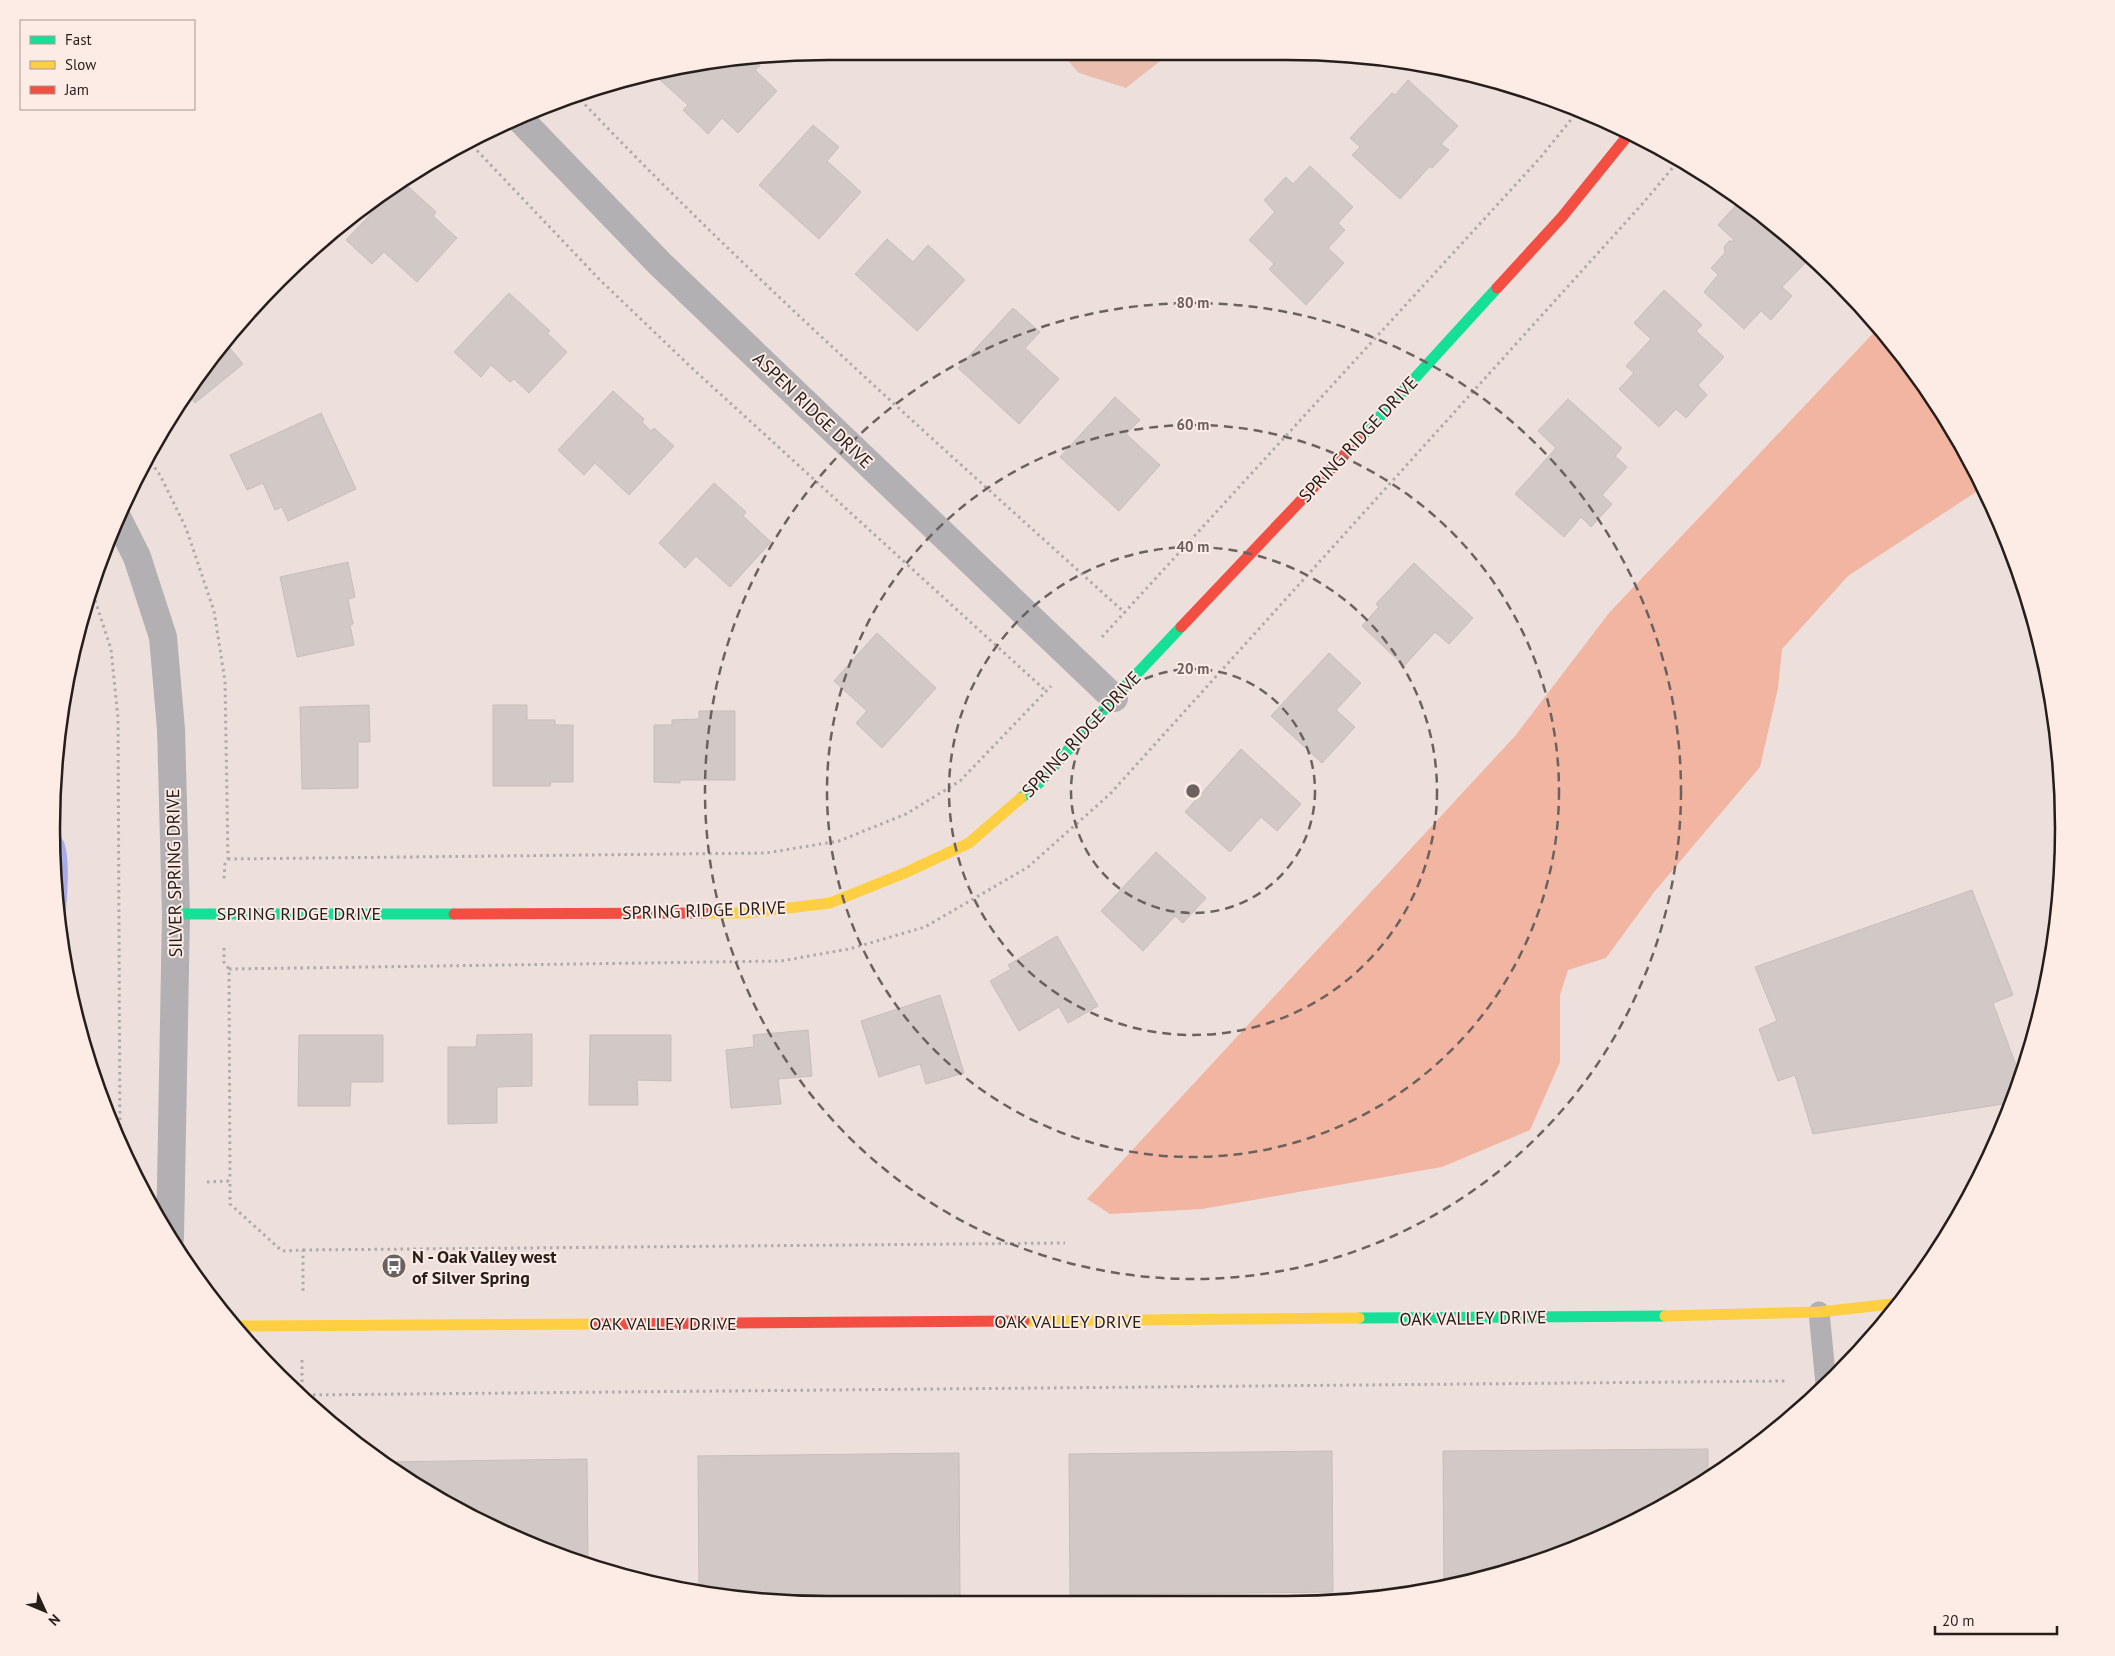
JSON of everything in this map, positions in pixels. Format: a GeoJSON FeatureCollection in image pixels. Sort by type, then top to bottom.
{"type":"FeatureCollection","features":[{"type":"Feature","properties":{"kind":"street","name":"ASPEN RIDGE DRIVE"},"geometry":{"type":"LineString","coordinates":[[524,123],[660,264],[1114,698]]}},
{"type":"Feature","properties":{"kind":"street","name":"SPRING RIDGE DRIVE"},"geometry":{"type":"LineString","coordinates":[[176,914],[747,913],[830,904],[969,843],[1039,783],[1114,698],[1303,500],[1556,224],[1625,138]]}},
{"type":"Feature","properties":{"kind":"street","name":"SILVER SPRING DRIVE"},"geometry":{"type":"LineString","coordinates":[[122,526],[137,557],[163,637],[172,729],[176,914],[170,1224]]}},
{"type":"Feature","properties":{"kind":"street","name":"OAK VALLEY DRIVE"},"geometry":{"type":"LineString","coordinates":[[244,1326],[1681,1316],[1819,1312],[1889,1304]]}},
{"type":"Feature","properties":{"kind":"lane"},"geometry":{"type":"LineString","coordinates":[[1819,1312],[1825,1375]]}},
{"type":"Feature","properties":{"kind":"path"},"geometry":{"type":"LineString","coordinates":[[582,101],[650,173],[747,268],[1125,613],[1540,158],[1574,116]]}},
{"type":"Feature","properties":{"kind":"path"},"geometry":{"type":"LineString","coordinates":[[228,859],[766,853],[839,842],[906,814],[960,781],[1046,691],[694,370],[599,279],[474,147]]}},
{"type":"Feature","properties":{"kind":"path"},"geometry":{"type":"LineString","coordinates":[[229,969],[781,961],[849,949],[925,927],[1028,867],[1110,794],[1644,202],[1675,165]]}},
{"type":"Feature","properties":{"kind":"path"},"geometry":{"type":"LineString","coordinates":[[152,464],[160,475],[186,528],[214,611],[224,681],[228,859],[224,864]]}},
{"type":"Feature","properties":{"kind":"path"},"geometry":{"type":"LineString","coordinates":[[95,600],[111,649],[118,718],[117,837],[120,1126]]}},
{"type":"Feature","properties":{"kind":"path"},"geometry":{"type":"LineString","coordinates":[[224,962],[229,969],[230,1204],[282,1251],[1065,1243]]}},
{"type":"Feature","properties":{"kind":"path"},"geometry":{"type":"LineString","coordinates":[[203,1182],[230,1181]]}},
{"type":"Feature","properties":{"kind":"path"},"geometry":{"type":"LineString","coordinates":[[303,1273],[304,1250]]}},
{"type":"Feature","properties":{"kind":"path"},"geometry":{"type":"LineString","coordinates":[[301,1386],[302,1358]]}},
{"type":"Feature","properties":{"kind":"path"},"geometry":{"type":"LineString","coordinates":[[311,1395],[1785,1381]]}},
{"type":"Feature","properties":{"kind":"shaded area"},"geometry":{"type":"Polygon","coordinates":[[[1067,60],[1161,60],[1126,88],[1079,73],[1067,60]]]}},
{"type":"Feature","properties":{"kind":"shaded area"},"geometry":{"type":"Polygon","coordinates":[[[1873,333],[1926,401],[1977,491],[1848,576],[1782,649],[1778,688],[1760,767],[1655,891],[1606,958],[1568,970],[1560,995],[1560,1062],[1530,1130],[1442,1167],[1202,1209],[1110,1214],[1087,1199],[1515,736],[1609,613],[1873,333]]]}},
{"type":"Feature","properties":{"kind":"water"},"geometry":{"type":"Polygon","coordinates":[[[60,837],[64,842],[68,863],[66,913],[60,837]]]}},
{"type":"Feature","properties":{"kind":"building"},"geometry":{"type":"Polygon","coordinates":[[[758,64],[760,66],[755,70],[777,91],[738,133],[722,118],[708,134],[683,110],[688,105],[659,79],[728,67],[758,64]]]}},
{"type":"Feature","properties":{"kind":"building"},"geometry":{"type":"Polygon","coordinates":[[[1408,80],[1458,126],[1441,144],[1449,150],[1432,168],[1430,166],[1400,199],[1352,155],[1360,147],[1350,138],[1392,93],[1395,95],[1408,80]]]}},
{"type":"Feature","properties":{"kind":"building"},"geometry":{"type":"Polygon","coordinates":[[[813,125],[839,147],[827,161],[861,192],[819,239],[759,185],[813,125]]]}},
{"type":"Feature","properties":{"kind":"building"},"geometry":{"type":"Polygon","coordinates":[[[1310,166],[1353,207],[1338,223],[1345,230],[1328,248],[1344,263],[1306,305],[1269,269],[1274,264],[1249,240],[1275,212],[1264,200],[1286,177],[1293,184],[1310,166]]]}},
{"type":"Feature","properties":{"kind":"building"},"geometry":{"type":"Polygon","coordinates":[[[407,185],[436,212],[433,216],[457,238],[417,282],[384,252],[372,264],[346,240],[379,205],[407,185]]]}},
{"type":"Feature","properties":{"kind":"building"},"geometry":{"type":"Polygon","coordinates":[[[1736,205],[1806,263],[1782,287],[1792,296],[1771,320],[1761,311],[1744,329],[1704,292],[1718,275],[1711,268],[1725,253],[1724,247],[1729,241],[1735,241],[1718,225],[1736,205]]]}},
{"type":"Feature","properties":{"kind":"building"},"geometry":{"type":"Polygon","coordinates":[[[887,239],[913,262],[928,245],[965,280],[917,331],[855,274],[887,239]]]}},
{"type":"Feature","properties":{"kind":"building"},"geometry":{"type":"Polygon","coordinates":[[[1664,290],[1702,325],[1696,331],[1724,357],[1698,385],[1707,395],[1686,418],[1676,409],[1659,427],[1619,389],[1634,373],[1626,366],[1651,339],[1634,323],[1664,290]]]}},
{"type":"Feature","properties":{"kind":"building"},"geometry":{"type":"Polygon","coordinates":[[[509,293],[550,331],[547,333],[567,352],[529,393],[514,379],[510,382],[491,365],[481,377],[454,352],[509,293]]]}},
{"type":"Feature","properties":{"kind":"building"},"geometry":{"type":"Polygon","coordinates":[[[1013,308],[1040,332],[1025,348],[1059,379],[1019,424],[958,368],[1013,308]]]}},
{"type":"Feature","properties":{"kind":"building"},"geometry":{"type":"Polygon","coordinates":[[[229,348],[243,364],[195,403],[191,398],[229,348]]]}},
{"type":"Feature","properties":{"kind":"building"},"geometry":{"type":"Polygon","coordinates":[[[613,391],[644,419],[642,422],[651,431],[654,428],[674,446],[629,495],[595,463],[584,475],[558,450],[613,391]]]}},
{"type":"Feature","properties":{"kind":"building"},"geometry":{"type":"Polygon","coordinates":[[[1115,397],[1140,420],[1126,434],[1160,465],[1119,511],[1060,457],[1115,397]]]}},
{"type":"Feature","properties":{"kind":"building"},"geometry":{"type":"Polygon","coordinates":[[[1568,399],[1622,448],[1615,456],[1627,467],[1602,495],[1612,504],[1591,527],[1581,517],[1564,537],[1515,494],[1556,448],[1538,431],[1568,399]]]}},
{"type":"Feature","properties":{"kind":"building"},"geometry":{"type":"Polygon","coordinates":[[[321,413],[356,489],[288,521],[282,507],[275,510],[263,483],[247,490],[230,455],[321,413]]]}},
{"type":"Feature","properties":{"kind":"building"},"geometry":{"type":"Polygon","coordinates":[[[714,483],[746,512],[743,516],[771,542],[730,587],[696,556],[685,568],[659,543],[714,483]]]}},
{"type":"Feature","properties":{"kind":"building"},"geometry":{"type":"Polygon","coordinates":[[[348,562],[355,597],[348,599],[353,624],[350,625],[354,645],[297,657],[280,577],[348,562]]]}},
{"type":"Feature","properties":{"kind":"building"},"geometry":{"type":"Polygon","coordinates":[[[1414,563],[1473,618],[1449,644],[1435,632],[1404,666],[1362,626],[1379,607],[1376,604],[1414,563]]]}},
{"type":"Feature","properties":{"kind":"building"},"geometry":{"type":"Polygon","coordinates":[[[877,633],[936,688],[882,748],[856,723],[867,711],[834,681],[877,633]]]}},
{"type":"Feature","properties":{"kind":"building"},"geometry":{"type":"Polygon","coordinates":[[[1329,653],[1361,683],[1336,710],[1355,727],[1322,763],[1271,716],[1329,653]]]}},
{"type":"Feature","properties":{"kind":"building"},"geometry":{"type":"Polygon","coordinates":[[[369,705],[370,742],[358,742],[358,788],[302,789],[300,707],[369,705]]]}},
{"type":"Feature","properties":{"kind":"building"},"geometry":{"type":"Polygon","coordinates":[[[493,705],[527,705],[527,720],[555,720],[555,725],[573,725],[573,782],[551,782],[550,786],[493,786],[493,705]]]}},
{"type":"Feature","properties":{"kind":"building"},"geometry":{"type":"Polygon","coordinates":[[[699,711],[735,711],[735,780],[680,780],[680,783],[654,782],[654,725],[672,725],[672,720],[699,719],[699,711]]]}},
{"type":"Feature","properties":{"kind":"building"},"geometry":{"type":"Polygon","coordinates":[[[1241,749],[1301,804],[1277,831],[1261,817],[1230,852],[1185,812],[1241,749]]]}},
{"type":"Feature","properties":{"kind":"building"},"geometry":{"type":"Polygon","coordinates":[[[1156,852],[1206,898],[1183,923],[1175,916],[1143,951],[1101,911],[1156,852]]]}},
{"type":"Feature","properties":{"kind":"building"},"geometry":{"type":"Polygon","coordinates":[[[1972,890],[2013,995],[1993,1003],[2017,1067],[2004,1104],[1813,1134],[1795,1075],[1778,1081],[1759,1029],[1777,1021],[1755,967],[1972,890]]]}},
{"type":"Feature","properties":{"kind":"building"},"geometry":{"type":"Polygon","coordinates":[[[1057,936],[1098,1006],[1068,1023],[1059,1007],[1019,1031],[990,981],[1011,969],[1008,965],[1057,936]]]}},
{"type":"Feature","properties":{"kind":"building"},"geometry":{"type":"Polygon","coordinates":[[[940,995],[964,1073],[926,1084],[920,1064],[879,1077],[861,1021],[940,995]]]}},
{"type":"Feature","properties":{"kind":"building"},"geometry":{"type":"Polygon","coordinates":[[[808,1030],[812,1076],[778,1079],[781,1104],[731,1108],[726,1050],[754,1047],[753,1035],[808,1030]]]}},
{"type":"Feature","properties":{"kind":"building"},"geometry":{"type":"Polygon","coordinates":[[[532,1034],[532,1086],[497,1087],[497,1123],[448,1124],[448,1047],[476,1047],[477,1035],[532,1034]]]}},
{"type":"Feature","properties":{"kind":"building"},"geometry":{"type":"Polygon","coordinates":[[[299,1035],[383,1035],[383,1082],[351,1082],[350,1106],[298,1106],[299,1035]]]}},
{"type":"Feature","properties":{"kind":"building"},"geometry":{"type":"Polygon","coordinates":[[[590,1035],[671,1035],[671,1081],[637,1080],[638,1105],[589,1105],[590,1035]]]}},
{"type":"Feature","properties":{"kind":"building"},"geometry":{"type":"Polygon","coordinates":[[[1708,1449],[1708,1471],[1627,1517],[1581,1538],[1486,1570],[1444,1579],[1443,1451],[1708,1449]]]}},
{"type":"Feature","properties":{"kind":"building"},"geometry":{"type":"Polygon","coordinates":[[[1332,1451],[1333,1592],[1070,1595],[1069,1454],[1332,1451]]]}},
{"type":"Feature","properties":{"kind":"building"},"geometry":{"type":"Polygon","coordinates":[[[959,1453],[960,1595],[828,1596],[778,1594],[699,1584],[698,1456],[959,1453]]]}},
{"type":"Feature","properties":{"kind":"building"},"geometry":{"type":"Polygon","coordinates":[[[587,1459],[588,1557],[534,1538],[488,1517],[444,1493],[394,1462],[587,1459]]]}},
{"type":"Feature","properties":{"kind":"traffic: fast"},"geometry":{"type":"LineString","coordinates":[[1363,435],[1497,288]]}},
{"type":"Feature","properties":{"kind":"traffic: fast"},"geometry":{"type":"LineString","coordinates":[[1021,798],[1039,783],[1114,698],[1181,627]]}},
{"type":"Feature","properties":{"kind":"traffic: fast"},"geometry":{"type":"LineString","coordinates":[[176,914],[454,914]]}},
{"type":"Feature","properties":{"kind":"traffic: fast"},"geometry":{"type":"LineString","coordinates":[[1359,1318],[1665,1316]]}},
{"type":"Feature","properties":{"kind":"traffic: slow"},"geometry":{"type":"LineString","coordinates":[[705,913],[747,913],[830,903],[907,872],[969,843],[1021,798]]}},
{"type":"Feature","properties":{"kind":"traffic: slow"},"geometry":{"type":"LineString","coordinates":[[1665,1316],[1819,1312],[1889,1304]]}},
{"type":"Feature","properties":{"kind":"traffic: slow"},"geometry":{"type":"LineString","coordinates":[[1024,1321],[1359,1318]]}},
{"type":"Feature","properties":{"kind":"traffic: slow"},"geometry":{"type":"LineString","coordinates":[[244,1326],[595,1324]]}},
{"type":"Feature","properties":{"kind":"traffic: jam"},"geometry":{"type":"LineString","coordinates":[[1497,288],[1562,217],[1626,138]]}},
{"type":"Feature","properties":{"kind":"traffic: jam"},"geometry":{"type":"LineString","coordinates":[[1181,627],[1363,435]]}},
{"type":"Feature","properties":{"kind":"traffic: jam"},"geometry":{"type":"LineString","coordinates":[[454,914],[705,913]]}},
{"type":"Feature","properties":{"kind":"traffic: jam"},"geometry":{"type":"LineString","coordinates":[[595,1324],[1024,1321]]}},
{"type":"Feature","properties":{"kind":"place","name":"N - Oak Valley west of Silver Spring"},"geometry":{"type":"Point","coordinates":[394,1266]}}]}
